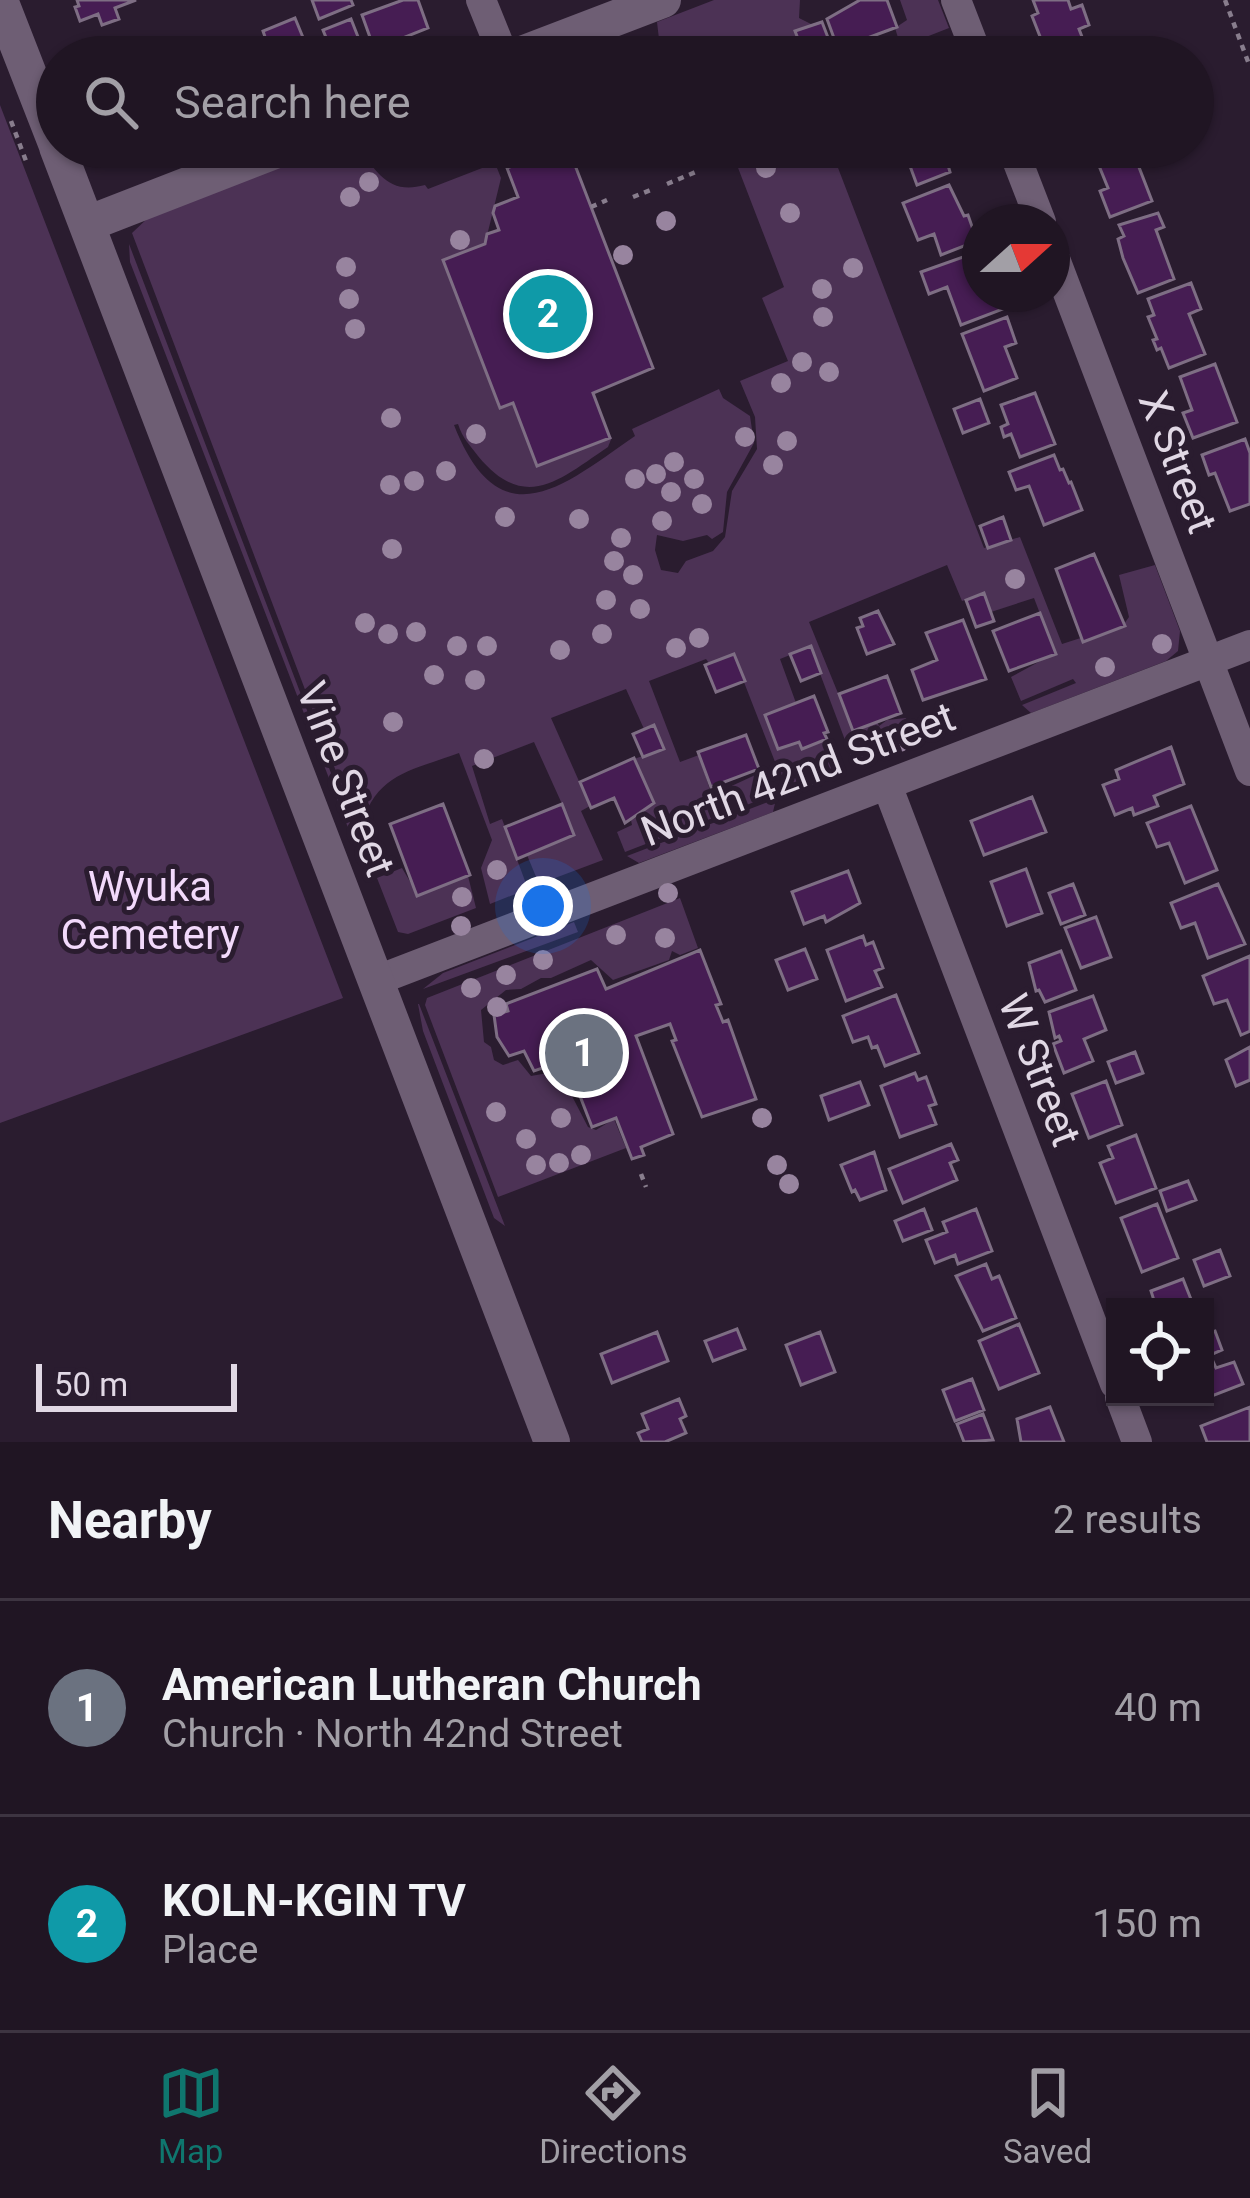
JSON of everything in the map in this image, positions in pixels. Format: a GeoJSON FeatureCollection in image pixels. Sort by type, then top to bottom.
{"type":"FeatureCollection","features":[{"type":"Feature","properties":{"kind":"main road","name":"Vine Street"},"geometry":{"type":"LineString","coordinates":[[1,0],[36,92]]}},
{"type":"Feature","properties":{"kind":"main road"},"geometry":{"type":"LineString","coordinates":[[569,36],[663,0]]}},
{"type":"Feature","properties":{"kind":"main road","name":"Vine Street"},"geometry":{"type":"LineString","coordinates":[[65,168],[552,1442]]}},
{"type":"Feature","properties":{"kind":"main road"},"geometry":{"type":"LineString","coordinates":[[87,224],[231,168]]}},
{"type":"Feature","properties":{"kind":"street"},"geometry":{"type":"LineString","coordinates":[[481,0],[495,36]]}},
{"type":"Feature","properties":{"kind":"street"},"geometry":{"type":"LineString","coordinates":[[956,0],[970,36]]}},
{"type":"Feature","properties":{"kind":"street"},"geometry":{"type":"LineString","coordinates":[[1020,168],[1034,204]]}},
{"type":"Feature","properties":{"kind":"street","name":"X Street"},"geometry":{"type":"LineString","coordinates":[[1070,298],[1250,771]]}},
{"type":"Feature","properties":{"kind":"street","name":"North 42nd Street"},"geometry":{"type":"LineString","coordinates":[[375,981],[1250,645]]}},
{"type":"Feature","properties":{"kind":"street","name":"W Street"},"geometry":{"type":"LineString","coordinates":[[886,785],[1106,1360]]}},
{"type":"Feature","properties":{"kind":"street"},"geometry":{"type":"LineString","coordinates":[[1123,1406],[1137,1442]]}},
{"type":"Feature","properties":{"kind":"path"},"geometry":{"type":"LineString","coordinates":[[1225,0],[1250,68]]}},
{"type":"Feature","properties":{"kind":"path"},"geometry":{"type":"LineString","coordinates":[[667,184],[698,171]]}},
{"type":"Feature","properties":{"kind":"path"},"geometry":{"type":"LineString","coordinates":[[633,197],[653,189]]}},
{"type":"Feature","properties":{"kind":"path"},"geometry":{"type":"LineString","coordinates":[[591,207],[607,200]]}},
{"type":"Feature","properties":{"kind":"path"},"geometry":{"type":"LineString","coordinates":[[640,1174],[646,1187]]}},
{"type":"Feature","properties":{"kind":"green space"},"geometry":{"type":"Polygon","coordinates":[[[714,0],[800,0],[799,18],[813,25],[796,31],[798,36],[659,36],[657,22],[714,0]]]}},
{"type":"Feature","properties":{"kind":"green space"},"geometry":{"type":"Polygon","coordinates":[[[900,0],[938,0],[949,28],[929,36],[898,36],[895,28],[907,20],[900,0]]]}},
{"type":"Feature","properties":{"kind":"green space","name":"Wyuka Cemetery"},"geometry":{"type":"Polygon","coordinates":[[[0,105],[343,998],[0,1123],[0,105]]]}},
{"type":"Feature","properties":{"kind":"green space"},"geometry":{"type":"Polygon","coordinates":[[[275,168],[374,168],[393,184],[428,189],[482,168],[497,168],[501,178],[485,244],[443,260],[499,408],[513,403],[537,466],[612,437],[608,447],[574,470],[527,487],[495,473],[469,445],[458,424],[454,425],[472,461],[492,483],[512,493],[535,493],[583,472],[635,436],[632,429],[719,389],[723,398],[750,416],[754,443],[727,492],[723,532],[712,539],[707,535],[683,541],[657,535],[655,550],[661,570],[678,573],[686,561],[713,551],[725,537],[732,491],[757,449],[755,417],[740,381],[788,361],[762,298],[784,287],[738,168],[838,168],[984,548],[1020,537],[1062,644],[1124,624],[1129,617],[1119,575],[1155,565],[1180,631],[1178,651],[1166,661],[1031,713],[1022,705],[1076,683],[1073,679],[1021,701],[1011,677],[1055,653],[1034,598],[991,612],[984,594],[962,601],[947,565],[809,622],[853,730],[906,718],[914,741],[854,764],[810,647],[780,659],[796,703],[766,716],[778,749],[799,742],[802,749],[827,739],[841,769],[786,790],[733,654],[709,663],[706,659],[649,681],[680,762],[699,755],[710,790],[725,789],[766,770],[775,794],[625,852],[617,832],[640,816],[634,759],[663,749],[655,726],[644,729],[626,689],[551,718],[590,806],[581,811],[603,860],[539,884],[527,855],[550,846],[562,804],[534,742],[472,766],[490,824],[502,819],[528,889],[490,904],[481,868],[492,840],[459,753],[409,771],[384,786],[359,832],[132,233],[150,216],[275,168]]]}},
{"type":"Feature","properties":{"kind":"green space"},"geometry":{"type":"Polygon","coordinates":[[[129,244],[355,836],[352,838],[130,262],[129,244]]]}},
{"type":"Feature","properties":{"kind":"green space"},"geometry":{"type":"Polygon","coordinates":[[[776,799],[773,812],[639,863],[627,856],[776,799]]]}},
{"type":"Feature","properties":{"kind":"green space"},"geometry":{"type":"Polygon","coordinates":[[[402,868],[418,895],[468,876],[476,908],[408,934],[398,932],[377,878],[402,868]]]}},
{"type":"Feature","properties":{"kind":"green space"},"geometry":{"type":"Polygon","coordinates":[[[680,898],[698,948],[680,955],[672,951],[669,960],[613,980],[591,960],[521,989],[506,990],[481,1010],[484,1042],[491,1047],[494,1060],[503,1065],[518,1060],[531,1076],[559,1071],[588,1127],[596,1130],[614,1119],[626,1148],[498,1197],[425,1005],[427,998],[680,898]]]}},
{"type":"Feature","properties":{"kind":"green space"},"geometry":{"type":"Polygon","coordinates":[[[574,922],[578,932],[423,989],[443,973],[574,922]]]}},
{"type":"Feature","properties":{"kind":"green space"},"geometry":{"type":"Polygon","coordinates":[[[418,1004],[505,1226],[494,1218],[423,1031],[418,1004]]]}},
{"type":"Feature","properties":{"kind":"building"},"geometry":{"type":"Polygon","coordinates":[[[77,0],[136,0],[115,8],[119,19],[102,25],[98,14],[80,21],[77,0]]]}},
{"type":"Feature","properties":{"kind":"building"},"geometry":{"type":"Polygon","coordinates":[[[312,0],[351,0],[353,5],[319,19],[312,0]]]}},
{"type":"Feature","properties":{"kind":"building"},"geometry":{"type":"Polygon","coordinates":[[[403,0],[418,0],[428,28],[408,36],[370,36],[362,15],[403,0]]]}},
{"type":"Feature","properties":{"kind":"building"},"geometry":{"type":"Polygon","coordinates":[[[860,0],[887,0],[897,27],[873,36],[833,36],[827,19],[860,0]]]}},
{"type":"Feature","properties":{"kind":"building"},"geometry":{"type":"Polygon","coordinates":[[[1033,0],[1068,0],[1071,9],[1082,5],[1089,25],[1079,29],[1082,36],[1040,36],[1032,16],[1038,13],[1033,0]]]}},
{"type":"Feature","properties":{"kind":"building"},"geometry":{"type":"Polygon","coordinates":[[[295,18],[302,36],[265,36],[263,31],[295,18]]]}},
{"type":"Feature","properties":{"kind":"building"},"geometry":{"type":"Polygon","coordinates":[[[351,19],[358,36],[325,36],[323,30],[351,19]]]}},
{"type":"Feature","properties":{"kind":"building"},"geometry":{"type":"Polygon","coordinates":[[[822,22],[827,36],[797,36],[795,31],[822,22]]]}},
{"type":"Feature","properties":{"kind":"building"},"geometry":{"type":"Polygon","coordinates":[[[507,168],[576,168],[653,368],[593,393],[610,438],[537,466],[513,403],[500,408],[443,260],[485,244],[487,234],[499,230],[495,206],[518,197],[507,168]]]}},
{"type":"Feature","properties":{"kind":"building"},"geometry":{"type":"Polygon","coordinates":[[[911,168],[949,168],[950,172],[917,185],[911,168]]]}},
{"type":"Feature","properties":{"kind":"building"},"geometry":{"type":"Polygon","coordinates":[[[1100,168],[1139,168],[1152,201],[1110,217],[1100,191],[1108,188],[1100,168]]]}},
{"type":"Feature","properties":{"kind":"building"},"geometry":{"type":"Polygon","coordinates":[[[949,185],[962,212],[962,247],[941,255],[934,234],[918,240],[903,203],[949,185]]]}},
{"type":"Feature","properties":{"kind":"building"},"geometry":{"type":"Polygon","coordinates":[[[1158,213],[1164,227],[1156,230],[1174,279],[1138,293],[1123,258],[1118,239],[1124,236],[1119,225],[1158,213]]]}},
{"type":"Feature","properties":{"kind":"building"},"geometry":{"type":"Polygon","coordinates":[[[962,257],[962,312],[995,312],[961,325],[947,287],[929,294],[921,272],[962,257]]]}},
{"type":"Feature","properties":{"kind":"building"},"geometry":{"type":"Polygon","coordinates":[[[1191,283],[1201,309],[1189,314],[1205,354],[1169,368],[1153,340],[1157,339],[1148,317],[1154,315],[1148,299],[1191,283]]]}},
{"type":"Feature","properties":{"kind":"building"},"geometry":{"type":"Polygon","coordinates":[[[1007,317],[1016,343],[1005,347],[1017,378],[984,391],[962,334],[1007,317]]]}},
{"type":"Feature","properties":{"kind":"building"},"geometry":{"type":"Polygon","coordinates":[[[1215,364],[1237,422],[1193,438],[1183,413],[1192,410],[1180,377],[1215,364]]]}},
{"type":"Feature","properties":{"kind":"building"},"geometry":{"type":"Polygon","coordinates":[[[1035,393],[1055,444],[1020,457],[1011,434],[1004,437],[1001,427],[1008,424],[1001,405],[1035,393]]]}},
{"type":"Feature","properties":{"kind":"building"},"geometry":{"type":"Polygon","coordinates":[[[980,399],[989,423],[963,433],[954,409],[980,399]]]}},
{"type":"Feature","properties":{"kind":"building"},"geometry":{"type":"Polygon","coordinates":[[[1245,439],[1250,453],[1250,504],[1230,511],[1202,455],[1245,439]]]}},
{"type":"Feature","properties":{"kind":"building"},"geometry":{"type":"Polygon","coordinates":[[[1054,455],[1082,510],[1044,525],[1029,486],[1016,490],[1009,472],[1054,455]]]}},
{"type":"Feature","properties":{"kind":"building"},"geometry":{"type":"Polygon","coordinates":[[[1003,517],[1011,540],[988,548],[980,526],[1003,517]]]}},
{"type":"Feature","properties":{"kind":"building"},"geometry":{"type":"Polygon","coordinates":[[[1094,554],[1125,626],[1083,642],[1056,569],[1094,554]]]}},
{"type":"Feature","properties":{"kind":"building"},"geometry":{"type":"Polygon","coordinates":[[[984,593],[994,621],[976,627],[966,600],[984,593]]]}},
{"type":"Feature","properties":{"kind":"building"},"geometry":{"type":"Polygon","coordinates":[[[878,611],[894,644],[867,654],[857,628],[863,626],[860,618],[878,611]]]}},
{"type":"Feature","properties":{"kind":"building"},"geometry":{"type":"Polygon","coordinates":[[[1040,613],[1056,654],[1009,671],[993,631],[1040,613]]]}},
{"type":"Feature","properties":{"kind":"building"},"geometry":{"type":"Polygon","coordinates":[[[963,620],[986,679],[923,700],[912,670],[937,660],[926,633],[963,620]]]}},
{"type":"Feature","properties":{"kind":"building"},"geometry":{"type":"Polygon","coordinates":[[[811,646],[821,673],[801,681],[790,654],[811,646]]]}},
{"type":"Feature","properties":{"kind":"building"},"geometry":{"type":"Polygon","coordinates":[[[734,654],[745,681],[716,692],[705,665],[734,654]]]}},
{"type":"Feature","properties":{"kind":"building"},"geometry":{"type":"Polygon","coordinates":[[[887,676],[901,713],[853,731],[839,694],[887,676]]]}},
{"type":"Feature","properties":{"kind":"building"},"geometry":{"type":"Polygon","coordinates":[[[814,696],[827,739],[802,749],[799,742],[778,749],[765,715],[814,696]]]}},
{"type":"Feature","properties":{"kind":"building"},"geometry":{"type":"Polygon","coordinates":[[[654,725],[664,749],[643,757],[633,734],[654,725]]]}},
{"type":"Feature","properties":{"kind":"building"},"geometry":{"type":"Polygon","coordinates":[[[746,735],[759,769],[711,787],[698,752],[746,735]]]}},
{"type":"Feature","properties":{"kind":"building"},"geometry":{"type":"Polygon","coordinates":[[[1171,747],[1184,784],[1154,796],[1158,806],[1134,815],[1132,808],[1115,815],[1103,785],[1119,779],[1116,770],[1171,747]]]}},
{"type":"Feature","properties":{"kind":"building"},"geometry":{"type":"Polygon","coordinates":[[[634,758],[654,803],[625,823],[614,798],[591,808],[580,782],[634,758]]]}},
{"type":"Feature","properties":{"kind":"building"},"geometry":{"type":"Polygon","coordinates":[[[1032,797],[1046,832],[984,855],[971,821],[1032,797]]]}},
{"type":"Feature","properties":{"kind":"building"},"geometry":{"type":"Polygon","coordinates":[[[443,804],[470,875],[417,896],[390,824],[443,804]]]}},
{"type":"Feature","properties":{"kind":"building"},"geometry":{"type":"Polygon","coordinates":[[[562,804],[574,835],[517,859],[505,827],[562,804]]]}},
{"type":"Feature","properties":{"kind":"building"},"geometry":{"type":"Polygon","coordinates":[[[1191,806],[1217,870],[1185,883],[1169,843],[1157,847],[1147,823],[1191,806]]]}},
{"type":"Feature","properties":{"kind":"building"},"geometry":{"type":"Polygon","coordinates":[[[1026,869],[1042,913],[1007,926],[991,882],[1026,869]]]}},
{"type":"Feature","properties":{"kind":"building"},"geometry":{"type":"Polygon","coordinates":[[[848,871],[860,903],[826,922],[824,916],[804,924],[792,892],[848,871]]]}},
{"type":"Feature","properties":{"kind":"building"},"geometry":{"type":"Polygon","coordinates":[[[1073,884],[1085,915],[1061,924],[1049,893],[1073,884]]]}},
{"type":"Feature","properties":{"kind":"building"},"geometry":{"type":"Polygon","coordinates":[[[1218,884],[1245,944],[1208,958],[1195,923],[1181,928],[1171,903],[1218,884]]]}},
{"type":"Feature","properties":{"kind":"building"},"geometry":{"type":"Polygon","coordinates":[[[1096,917],[1111,957],[1081,968],[1065,928],[1096,917]]]}},
{"type":"Feature","properties":{"kind":"building"},"geometry":{"type":"Polygon","coordinates":[[[863,936],[866,945],[873,942],[883,968],[875,971],[882,987],[846,1001],[827,950],[863,936]]]}},
{"type":"Feature","properties":{"kind":"building"},"geometry":{"type":"Polygon","coordinates":[[[805,949],[817,979],[788,990],[776,960],[805,949]]]}},
{"type":"Feature","properties":{"kind":"building"},"geometry":{"type":"Polygon","coordinates":[[[700,950],[721,1004],[716,1005],[723,1022],[728,1020],[756,1099],[702,1117],[672,1041],[676,1040],[670,1024],[636,1036],[673,1134],[641,1147],[644,1155],[632,1159],[616,1118],[592,1127],[566,1060],[534,1071],[524,1051],[509,1056],[497,1037],[494,1015],[508,1011],[506,1004],[597,969],[606,989],[700,950]]]}},
{"type":"Feature","properties":{"kind":"building"},"geometry":{"type":"Polygon","coordinates":[[[1061,951],[1076,990],[1045,1002],[1036,991],[1029,963],[1061,951]]]}},
{"type":"Feature","properties":{"kind":"building"},"geometry":{"type":"Polygon","coordinates":[[[1250,956],[1250,1031],[1241,1035],[1227,1000],[1214,1004],[1203,976],[1250,956]]]}},
{"type":"Feature","properties":{"kind":"building"},"geometry":{"type":"Polygon","coordinates":[[[896,995],[919,1053],[885,1066],[868,1037],[853,1042],[843,1016],[896,995]]]}},
{"type":"Feature","properties":{"kind":"building"},"geometry":{"type":"Polygon","coordinates":[[[1093,996],[1106,1030],[1084,1039],[1093,1061],[1064,1073],[1053,1044],[1061,1041],[1055,1038],[1049,1012],[1093,996]]]}},
{"type":"Feature","properties":{"kind":"building"},"geometry":{"type":"Polygon","coordinates":[[[1250,1047],[1250,1080],[1236,1086],[1226,1060],[1250,1047]]]}},
{"type":"Feature","properties":{"kind":"building"},"geometry":{"type":"Polygon","coordinates":[[[1135,1052],[1143,1073],[1116,1083],[1108,1062],[1135,1052]]]}},
{"type":"Feature","properties":{"kind":"building"},"geometry":{"type":"Polygon","coordinates":[[[915,1073],[918,1080],[926,1077],[936,1104],[929,1106],[936,1124],[900,1137],[881,1086],[915,1073]]]}},
{"type":"Feature","properties":{"kind":"building"},"geometry":{"type":"Polygon","coordinates":[[[1106,1081],[1122,1125],[1089,1138],[1072,1094],[1106,1081]]]}},
{"type":"Feature","properties":{"kind":"building"},"geometry":{"type":"Polygon","coordinates":[[[860,1082],[869,1105],[829,1120],[821,1096],[860,1082]]]}},
{"type":"Feature","properties":{"kind":"building"},"geometry":{"type":"Polygon","coordinates":[[[1136,1135],[1156,1188],[1116,1203],[1100,1163],[1113,1158],[1108,1146],[1136,1135]]]}},
{"type":"Feature","properties":{"kind":"building"},"geometry":{"type":"Polygon","coordinates":[[[951,1144],[958,1160],[950,1163],[957,1180],[903,1203],[889,1169],[951,1144]]]}},
{"type":"Feature","properties":{"kind":"building"},"geometry":{"type":"Polygon","coordinates":[[[874,1152],[886,1190],[860,1200],[841,1165],[874,1152]]]}},
{"type":"Feature","properties":{"kind":"building"},"geometry":{"type":"Polygon","coordinates":[[[1188,1181],[1196,1200],[1167,1211],[1160,1191],[1188,1181]]]}},
{"type":"Feature","properties":{"kind":"building"},"geometry":{"type":"Polygon","coordinates":[[[1157,1204],[1178,1258],[1142,1272],[1121,1218],[1157,1204]]]}},
{"type":"Feature","properties":{"kind":"building"},"geometry":{"type":"Polygon","coordinates":[[[924,1209],[932,1230],[903,1241],[895,1221],[924,1209]]]}},
{"type":"Feature","properties":{"kind":"building"},"geometry":{"type":"Polygon","coordinates":[[[976,1209],[992,1251],[958,1264],[955,1255],[935,1263],[926,1240],[947,1232],[943,1222],[976,1209]]]}},
{"type":"Feature","properties":{"kind":"building"},"geometry":{"type":"Polygon","coordinates":[[[1220,1250],[1230,1276],[1204,1286],[1194,1260],[1220,1250]]]}},
{"type":"Feature","properties":{"kind":"building"},"geometry":{"type":"Polygon","coordinates":[[[986,1264],[992,1279],[999,1276],[1016,1318],[983,1331],[956,1276],[986,1264]]]}},
{"type":"Feature","properties":{"kind":"building"},"geometry":{"type":"Polygon","coordinates":[[[1183,1279],[1190,1298],[1153,1298],[1151,1291],[1183,1279]]]}},
{"type":"Feature","properties":{"kind":"building"},"geometry":{"type":"Polygon","coordinates":[[[1019,1324],[1039,1373],[999,1389],[979,1341],[1019,1324]]]}},
{"type":"Feature","properties":{"kind":"building"},"geometry":{"type":"Polygon","coordinates":[[[737,1329],[745,1349],[713,1361],[705,1341],[737,1329]]]}},
{"type":"Feature","properties":{"kind":"building"},"geometry":{"type":"Polygon","coordinates":[[[1214,1331],[1222,1350],[1214,1353],[1214,1331]]]}},
{"type":"Feature","properties":{"kind":"building"},"geometry":{"type":"Polygon","coordinates":[[[657,1332],[668,1361],[612,1383],[601,1354],[657,1332]]]}},
{"type":"Feature","properties":{"kind":"building"},"geometry":{"type":"Polygon","coordinates":[[[820,1332],[835,1372],[801,1385],[786,1345],[820,1332]]]}},
{"type":"Feature","properties":{"kind":"building"},"geometry":{"type":"Polygon","coordinates":[[[1234,1362],[1243,1384],[1214,1395],[1214,1364],[1216,1368],[1234,1362]]]}},
{"type":"Feature","properties":{"kind":"building"},"geometry":{"type":"Polygon","coordinates":[[[972,1379],[984,1410],[955,1421],[943,1390],[972,1379]]]}},
{"type":"Feature","properties":{"kind":"building"},"geometry":{"type":"Polygon","coordinates":[[[679,1399],[686,1433],[665,1442],[642,1442],[638,1433],[648,1429],[642,1414],[679,1399]]]}},
{"type":"Feature","properties":{"kind":"building"},"geometry":{"type":"Polygon","coordinates":[[[1050,1407],[1064,1442],[1021,1442],[1017,1419],[1050,1407]]]}},
{"type":"Feature","properties":{"kind":"building"},"geometry":{"type":"Polygon","coordinates":[[[1250,1407],[1250,1442],[1207,1442],[1201,1426],[1250,1407]]]}},
{"type":"Feature","properties":{"kind":"building"},"geometry":{"type":"Polygon","coordinates":[[[983,1414],[993,1440],[964,1442],[957,1424],[983,1414]]]}},
{"type":"Feature","properties":{"kind":"place","name":"KOLN-KGIN TV"},"geometry":{"type":"Point","coordinates":[548,314]}},
{"type":"Feature","properties":{"kind":"place","name":"American Lutheran Church"},"geometry":{"type":"Point","coordinates":[584,1053]}}]}
